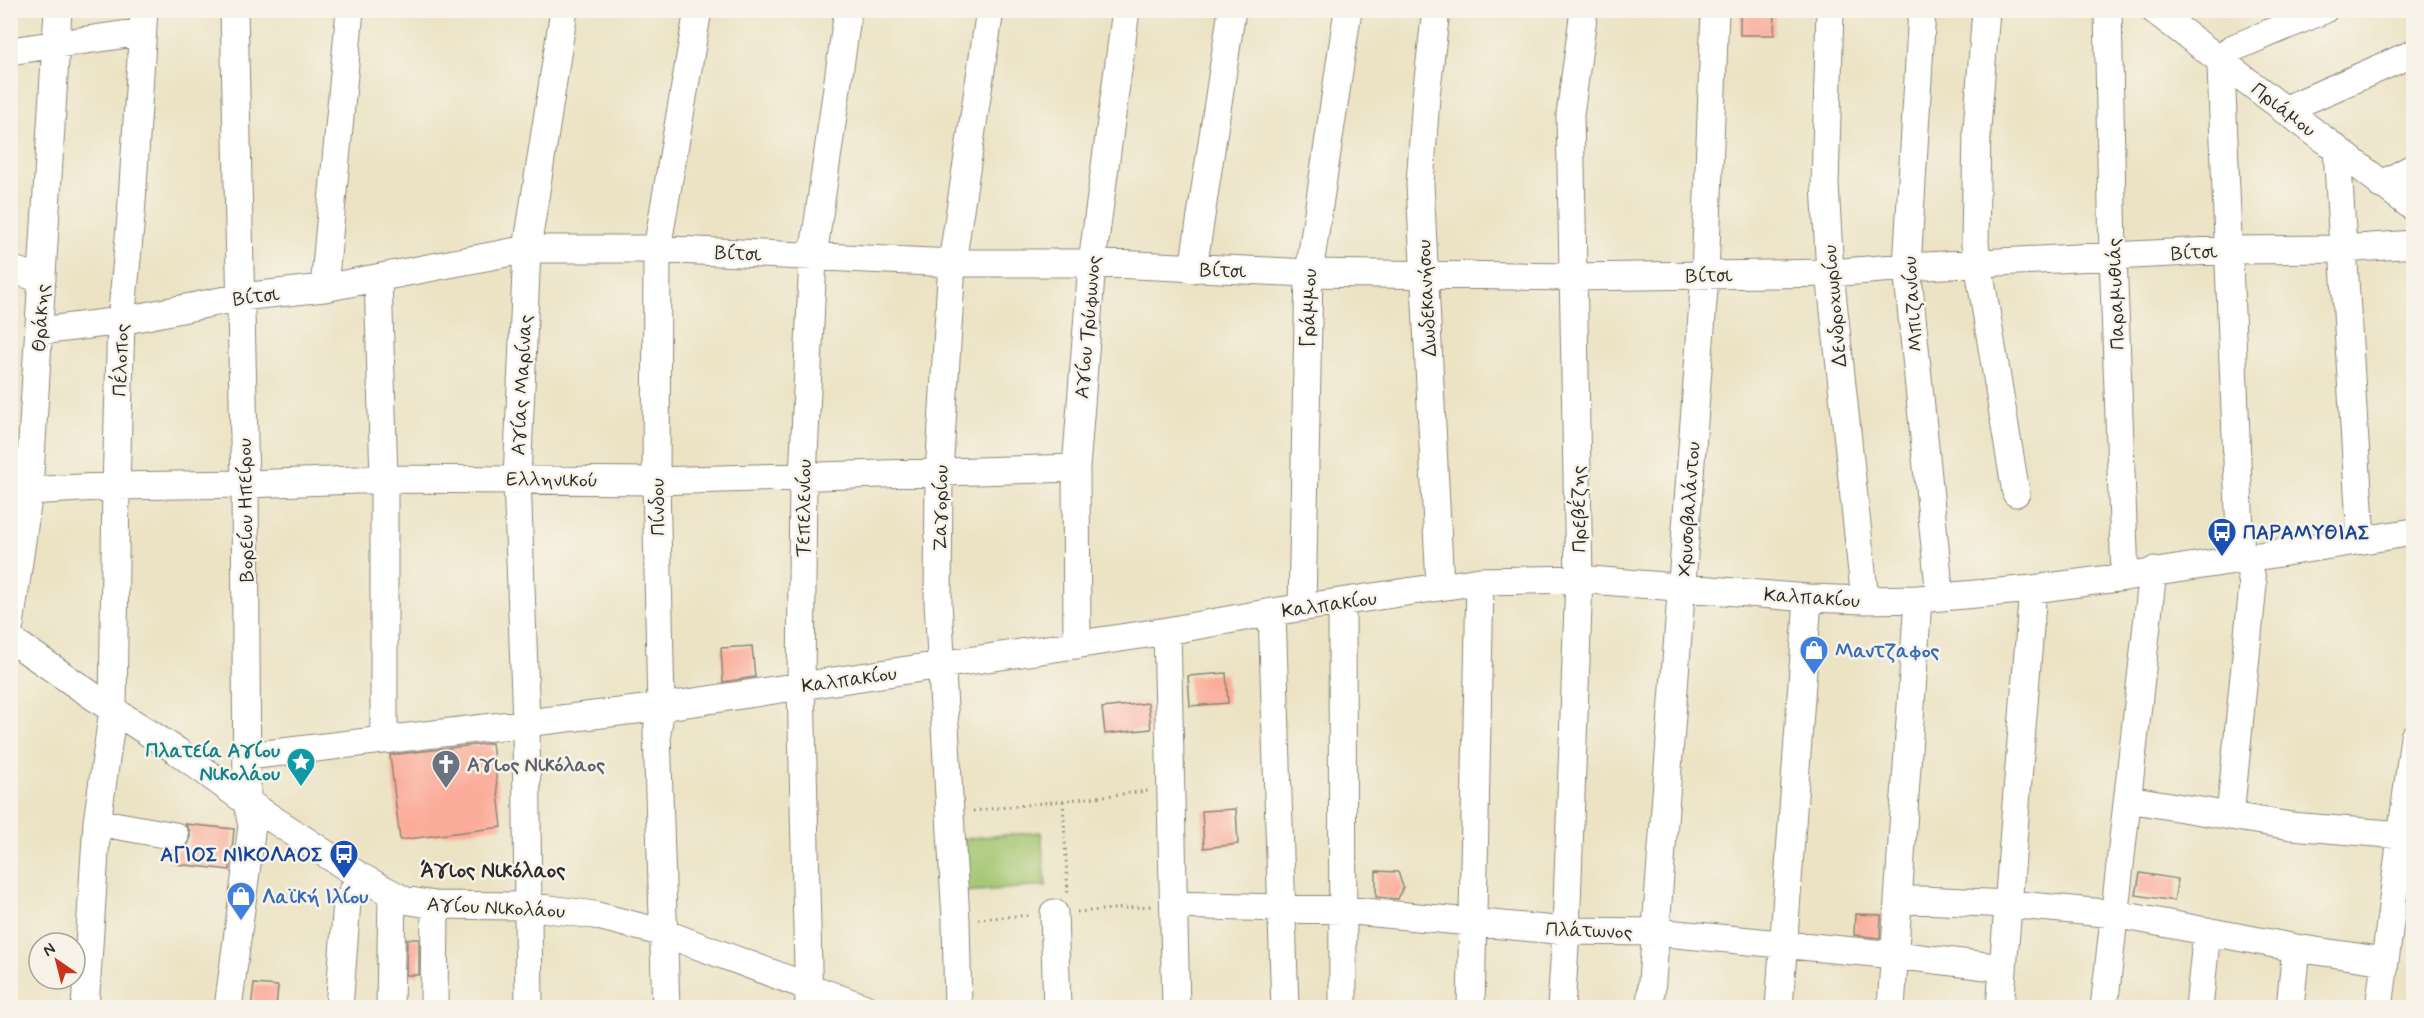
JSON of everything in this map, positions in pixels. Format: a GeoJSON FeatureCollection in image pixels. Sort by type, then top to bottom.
{"type":"FeatureCollection","features":[{"type":"Feature","properties":{"kind":"street","name":"Θράκης"},"geometry":{"type":"LineString","coordinates":[[10,625],[29,491],[58,10]]}},
{"type":"Feature","properties":{"kind":"street","name":"Βορείου Ηπείρου"},"geometry":{"type":"LineString","coordinates":[[228,1008],[252,826],[247,802],[245,484],[234,10]]}},
{"type":"Feature","properties":{"kind":"street"},"geometry":{"type":"LineString","coordinates":[[324,288],[350,10]]}},
{"type":"Feature","properties":{"kind":"street","name":"Αγίας Μαρίνας"},"geometry":{"type":"LineString","coordinates":[[529,1008],[526,723],[517,478],[527,249],[564,10]]}},
{"type":"Feature","properties":{"kind":"street","name":"Πίνδου"},"geometry":{"type":"LineString","coordinates":[[666,1008],[657,732],[660,707],[656,481],[657,249],[698,10]]}},
{"type":"Feature","properties":{"kind":"street","name":"Τεπελενίου"},"geometry":{"type":"LineString","coordinates":[[809,997],[801,686],[803,478],[813,256],[848,10]]}},
{"type":"Feature","properties":{"kind":"street","name":"Ζαγορίου"},"geometry":{"type":"LineString","coordinates":[[958,1008],[956,920],[938,602],[939,473],[952,263],[990,10]]}},
{"type":"Feature","properties":{"kind":"street","name":"Αγίου Τρύφωνος"},"geometry":{"type":"LineString","coordinates":[[1077,645],[1076,468],[1092,263],[1126,10]]}},
{"type":"Feature","properties":{"kind":"street"},"geometry":{"type":"LineString","coordinates":[[1193,269],[1232,10]]}},
{"type":"Feature","properties":{"kind":"street","name":"Γράμμου"},"geometry":{"type":"LineString","coordinates":[[1302,607],[1309,273],[1347,10]]}},
{"type":"Feature","properties":{"kind":"street","name":"Δωδεκανήσου"},"geometry":{"type":"LineString","coordinates":[[1436,10],[1426,96],[1420,184],[1440,586]]}},
{"type":"Feature","properties":{"kind":"street","name":"Πρεβέζης"},"geometry":{"type":"LineString","coordinates":[[1561,1008],[1579,579],[1575,278],[1570,115],[1584,10]]}},
{"type":"Feature","properties":{"kind":"street","name":"Χρυσοβαλάντου"},"geometry":{"type":"LineString","coordinates":[[1650,1008],[1705,275],[1715,10]]}},
{"type":"Feature","properties":{"kind":"street","name":"Δενδροχωρίου"},"geometry":{"type":"LineString","coordinates":[[1830,10],[1825,184],[1830,273],[1864,600]]}},
{"type":"Feature","properties":{"kind":"street","name":"Μπιζανίου"},"geometry":{"type":"LineString","coordinates":[[1891,1008],[1929,598],[1906,267],[1922,10]]}},
{"type":"Feature","properties":{"kind":"street"},"geometry":{"type":"LineString","coordinates":[[1986,10],[1977,128],[1975,244],[2016,493]]}},
{"type":"Feature","properties":{"kind":"street","name":"Παραμυθιάς"},"geometry":{"type":"LineString","coordinates":[[2108,10],[2113,256],[2125,577]]}},
{"type":"Feature","properties":{"kind":"street","name":"Πριάμου"},"geometry":{"type":"LineString","coordinates":[[2154,10],[2414,208]]}},
{"type":"Feature","properties":{"kind":"street"},"geometry":{"type":"LineString","coordinates":[[2230,816],[2253,585],[2245,559],[2221,67],[2222,60],[2231,49],[2324,10]]}},
{"type":"Feature","properties":{"kind":"street"},"geometry":{"type":"LineString","coordinates":[[10,51],[57,45],[143,21]]}},
{"type":"Feature","properties":{"kind":"street","name":"Πέλοπος"},"geometry":{"type":"LineString","coordinates":[[85,1008],[98,822],[112,710],[121,321],[131,217],[143,21]]}},
{"type":"Feature","properties":{"kind":"street"},"geometry":{"type":"LineString","coordinates":[[2284,110],[2414,53]]}},
{"type":"Feature","properties":{"kind":"street"},"geometry":{"type":"LineString","coordinates":[[2337,149],[2361,540]]}},
{"type":"Feature","properties":{"kind":"street"},"geometry":{"type":"LineString","coordinates":[[2381,185],[2414,167]]}},
{"type":"Feature","properties":{"kind":"street","name":"Βίτσι"},"geometry":{"type":"LineString","coordinates":[[40,332],[121,321],[241,297],[324,288],[527,249],[657,249],[952,263],[1092,263],[1309,273],[1575,278],[1830,273],[1978,262],[2230,250],[2344,249],[2414,244]]}},
{"type":"Feature","properties":{"kind":"street"},"geometry":{"type":"LineString","coordinates":[[10,270],[42,279]]}},
{"type":"Feature","properties":{"kind":"street"},"geometry":{"type":"LineString","coordinates":[[378,278],[384,479],[384,740]]}},
{"type":"Feature","properties":{"kind":"street","name":"Ελληνικού"},"geometry":{"type":"LineString","coordinates":[[29,491],[116,486],[384,479],[517,478],[656,481],[1076,468]]}},
{"type":"Feature","properties":{"kind":"street","name":"Καλπακίου"},"geometry":{"type":"LineString","coordinates":[[248,756],[660,707],[1077,645],[1302,607],[1342,603],[1480,581],[1579,579],[1808,597],[1864,600],[1929,598],[2033,589],[2125,577],[2414,532]]}},
{"type":"Feature","properties":{"kind":"street"},"geometry":{"type":"LineString","coordinates":[[2104,1008],[2153,571]]}},
{"type":"Feature","properties":{"kind":"street"},"geometry":{"type":"LineString","coordinates":[[1471,1008],[1480,581]]}},
{"type":"Feature","properties":{"kind":"street"},"geometry":{"type":"LineString","coordinates":[[2000,1008],[2033,589]]}},
{"type":"Feature","properties":{"kind":"street"},"geometry":{"type":"LineString","coordinates":[[1779,1008],[1808,597]]}},
{"type":"Feature","properties":{"kind":"street"},"geometry":{"type":"LineString","coordinates":[[1342,603],[1343,1008]]}},
{"type":"Feature","properties":{"kind":"street"},"geometry":{"type":"LineString","coordinates":[[1272,612],[1286,1008]]}},
{"type":"Feature","properties":{"kind":"street"},"geometry":{"type":"LineString","coordinates":[[1167,631],[1176,1008]]}},
{"type":"Feature","properties":{"kind":"street","name":"Αγίου Νικολάου"},"geometry":{"type":"LineString","coordinates":[[10,639],[112,710],[177,751],[247,802],[361,877],[404,900],[435,905],[527,906],[594,915],[664,933],[809,997],[865,1008]]}},
{"type":"Feature","properties":{"kind":"street"},"geometry":{"type":"LineString","coordinates":[[2379,1008],[2407,836],[2414,737]]}},
{"type":"Feature","properties":{"kind":"street"},"geometry":{"type":"LineString","coordinates":[[2128,799],[2291,826],[2407,836]]}},
{"type":"Feature","properties":{"kind":"street"},"geometry":{"type":"LineString","coordinates":[[98,822],[175,836]]}},
{"type":"Feature","properties":{"kind":"street"},"geometry":{"type":"LineString","coordinates":[[339,1008],[347,901],[361,877]]}},
{"type":"Feature","properties":{"kind":"street"},"geometry":{"type":"LineString","coordinates":[[390,1008],[392,894]]}},
{"type":"Feature","properties":{"kind":"street"},"geometry":{"type":"LineString","coordinates":[[1900,899],[2008,904],[2115,914],[2296,948],[2385,961]]}},
{"type":"Feature","properties":{"kind":"street"},"geometry":{"type":"LineString","coordinates":[[434,1008],[435,905]]}},
{"type":"Feature","properties":{"kind":"street","name":"Πλάτωνος"},"geometry":{"type":"LineString","coordinates":[[1174,905],[1343,910],[1566,931],[1656,932],[2003,968]]}},
{"type":"Feature","properties":{"kind":"street"},"geometry":{"type":"LineString","coordinates":[[1057,1008],[1061,907]]}},
{"type":"Feature","properties":{"kind":"street"},"geometry":{"type":"LineString","coordinates":[[2199,1008],[2207,931]]}},
{"type":"Feature","properties":{"kind":"street"},"geometry":{"type":"LineString","coordinates":[[2290,1008],[2296,948]]}},
{"type":"Feature","properties":{"kind":"path"},"geometry":{"type":"LineString","coordinates":[[949,813],[1171,788]]}},
{"type":"Feature","properties":{"kind":"path"},"geometry":{"type":"LineString","coordinates":[[1061,907],[1063,801]]}},
{"type":"Feature","properties":{"kind":"green space"},"geometry":{"type":"Polygon","coordinates":[[[1041,832],[1046,886],[963,892],[959,839],[1041,832]]]}},
{"type":"Feature","properties":{"kind":"building"},"geometry":{"type":"Polygon","coordinates":[[[1740,10],[1775,10],[1774,35],[1740,35],[1740,10]]]}},
{"type":"Feature","properties":{"kind":"building"},"geometry":{"type":"Polygon","coordinates":[[[752,646],[755,677],[723,682],[721,648],[752,646]]]}},
{"type":"Feature","properties":{"kind":"building"},"geometry":{"type":"Polygon","coordinates":[[[1226,673],[1228,703],[1190,706],[1188,676],[1226,673]]]}},
{"type":"Feature","properties":{"kind":"building"},"geometry":{"type":"Polygon","coordinates":[[[1148,703],[1151,729],[1105,734],[1102,708],[1148,703]]]}},
{"type":"Feature","properties":{"kind":"building","name":"Αγιος Νικόλαος"},"geometry":{"type":"Polygon","coordinates":[[[492,743],[502,827],[400,840],[390,755],[492,743]]]}},
{"type":"Feature","properties":{"kind":"building"},"geometry":{"type":"Polygon","coordinates":[[[1236,809],[1238,844],[1204,848],[1202,811],[1236,809]]]}},
{"type":"Feature","properties":{"kind":"building"},"geometry":{"type":"Polygon","coordinates":[[[185,824],[234,829],[230,870],[176,864],[177,851],[187,847],[190,839],[190,831],[185,824]]]}},
{"type":"Feature","properties":{"kind":"building"},"geometry":{"type":"Polygon","coordinates":[[[1376,871],[1398,872],[1403,887],[1398,899],[1376,897],[1376,871]]]}},
{"type":"Feature","properties":{"kind":"building"},"geometry":{"type":"Polygon","coordinates":[[[2140,873],[2178,879],[2174,901],[2136,895],[2140,873]]]}},
{"type":"Feature","properties":{"kind":"building"},"geometry":{"type":"Polygon","coordinates":[[[1855,914],[1881,915],[1880,938],[1854,935],[1855,914]]]}},
{"type":"Feature","properties":{"kind":"building"},"geometry":{"type":"Polygon","coordinates":[[[407,939],[419,939],[419,975],[406,975],[407,939]]]}},
{"type":"Feature","properties":{"kind":"building"},"geometry":{"type":"Polygon","coordinates":[[[254,984],[278,986],[276,1008],[251,1008],[254,984]]]}},
{"type":"Feature","properties":{"kind":"place","name":"ΠΑΡΑΜΥΘΙΑΣ"},"geometry":{"type":"Point","coordinates":[2222,558]}},
{"type":"Feature","properties":{"kind":"place","name":"Μαντζαφος"},"geometry":{"type":"Point","coordinates":[1814,676]}},
{"type":"Feature","properties":{"kind":"place","name":"Πλατεία Αγίου Νικολάου"},"geometry":{"type":"Point","coordinates":[301,788]}},
{"type":"Feature","properties":{"kind":"place","name":"Αγιος Νικόλαος"},"geometry":{"type":"Point","coordinates":[446,790]}},
{"type":"Feature","properties":{"kind":"place","name":"ΑΓΙΟΣ ΝΙΚΟΛΑΟΣ"},"geometry":{"type":"Point","coordinates":[344,880]}},
{"type":"Feature","properties":{"kind":"place","name":"Λαϊκή Ιλίου"},"geometry":{"type":"Point","coordinates":[241,922]}},
{"type":"Feature","properties":{"kind":"district","name":"Άγιος Νικόλαος"},"geometry":{"type":"Point","coordinates":[493,870]}}]}
